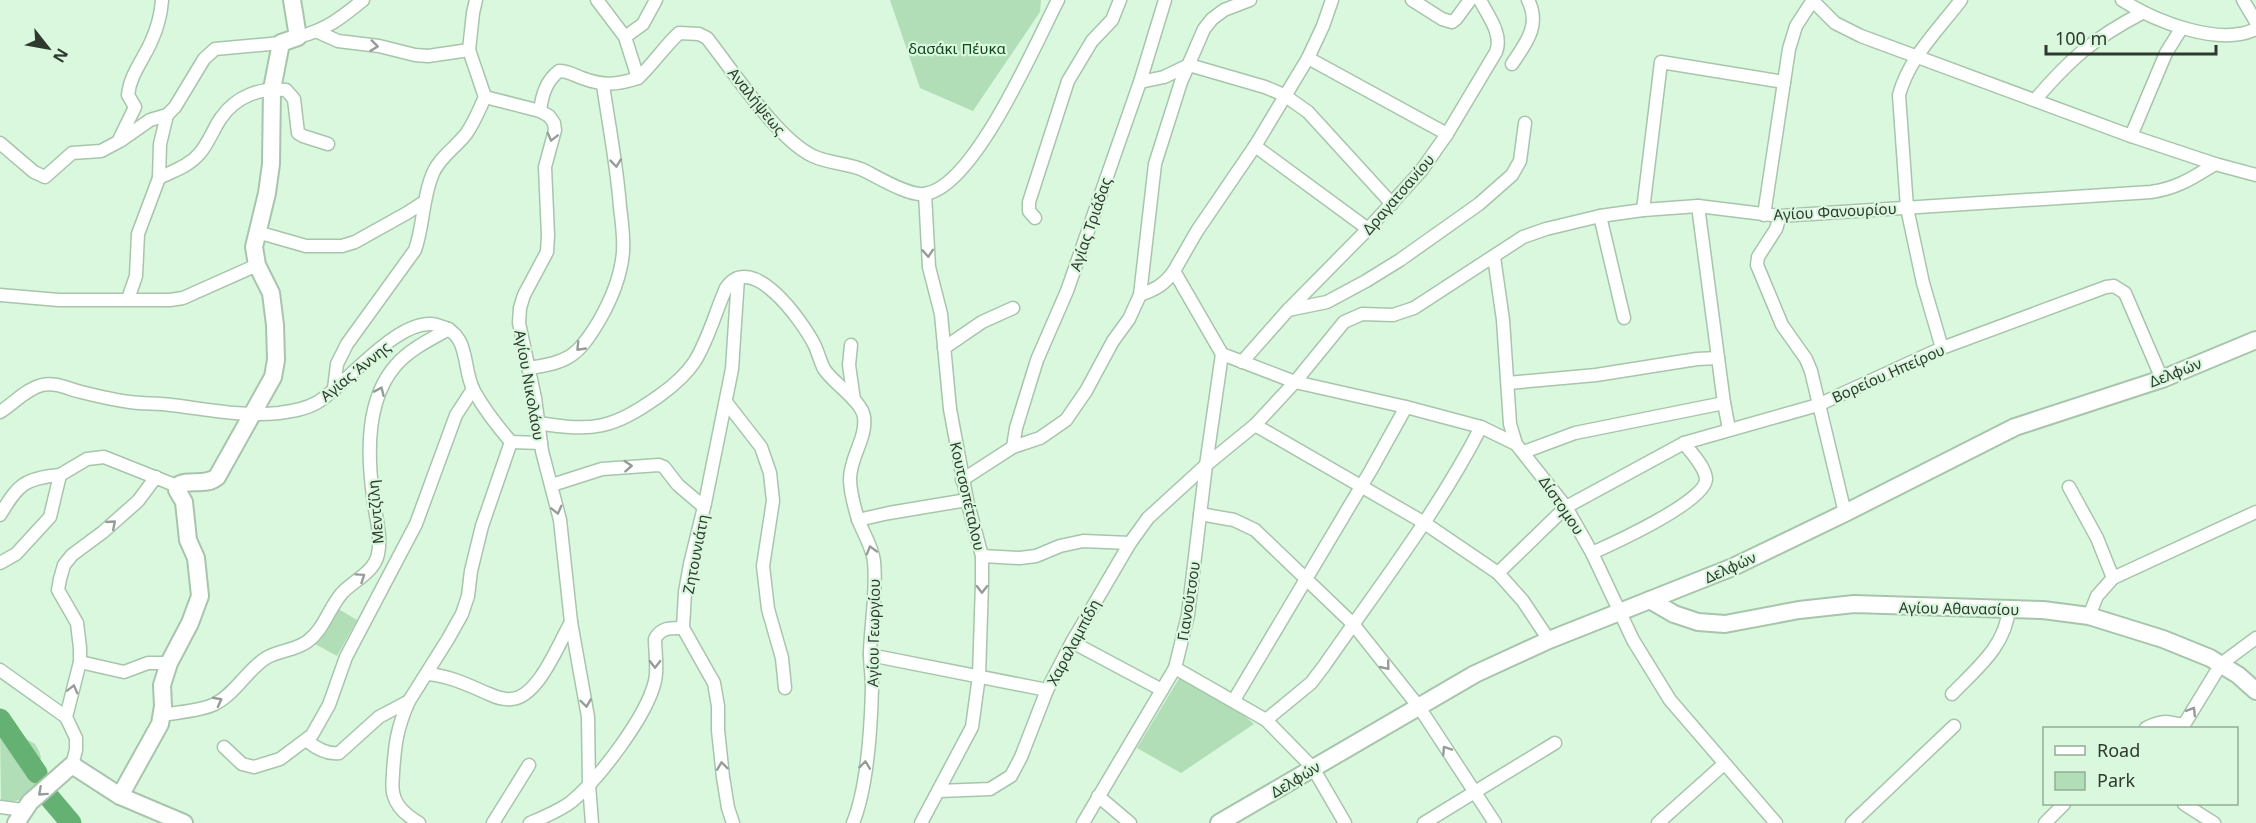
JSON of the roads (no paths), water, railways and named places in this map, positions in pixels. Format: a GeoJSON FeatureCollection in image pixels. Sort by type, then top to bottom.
{"type":"FeatureCollection","features":[{"type":"Feature","properties":{"kind":"main road"},"geometry":{"type":"LineString","coordinates":[[120,796],[160,724],[162,685],[169,663],[190,623],[200,596],[196,558],[188,540],[186,514],[177,486],[185,482],[212,481],[217,477],[273,377],[276,360],[271,293],[254,257],[271,164],[272,89],[281,42],[298,37],[292,0]]}},
{"type":"Feature","properties":{"kind":"main road","name":"Δελφών"},"geometry":{"type":"LineString","coordinates":[[1219,823],[1475,674],[1549,640],[1733,567],[2015,427],[2162,379],[2256,340]]}},
{"type":"Feature","properties":{"kind":"main road","name":"Αγίου Αθανασίου"},"geometry":{"type":"LineString","coordinates":[[1650,600],[1674,614],[1698,622],[1725,624],[1799,610],[1854,604],[2009,608],[2089,616],[2163,639],[2221,664],[2256,691]]}},
{"type":"Feature","properties":{"kind":"main road"},"geometry":{"type":"LineString","coordinates":[[20,817],[72,765],[120,796],[184,823]]}},
{"type":"Feature","properties":{"kind":"main road"},"geometry":{"type":"LineString","coordinates":[[1236,823],[1260,801]]}},
{"type":"Feature","properties":{"kind":"street"},"geometry":{"type":"LineString","coordinates":[[118,142],[134,111],[134,103],[128,96],[129,88],[153,40],[162,0]]}},
{"type":"Feature","properties":{"kind":"street"},"geometry":{"type":"LineString","coordinates":[[298,37],[318,32],[363,0]]}},
{"type":"Feature","properties":{"kind":"street"},"geometry":{"type":"LineString","coordinates":[[333,389],[337,364],[347,344],[415,250],[419,239],[424,202],[433,173],[438,164],[466,134],[485,97],[469,50],[476,0]]}},
{"type":"Feature","properties":{"kind":"street"},"geometry":{"type":"LineString","coordinates":[[485,97],[540,111],[542,97],[548,83],[559,71],[567,71],[603,85],[638,78],[625,37],[597,0]]}},
{"type":"Feature","properties":{"kind":"street"},"geometry":{"type":"LineString","coordinates":[[625,37],[643,24],[656,0]]}},
{"type":"Feature","properties":{"kind":"street"},"geometry":{"type":"LineString","coordinates":[[925,194],[935,191],[962,169],[992,129],[1058,0]]}},
{"type":"Feature","properties":{"kind":"street"},"geometry":{"type":"LineString","coordinates":[[1035,218],[1029,211],[1029,202],[1068,81],[1092,40],[1112,20],[1120,0]]}},
{"type":"Feature","properties":{"kind":"street","name":"Αγίας Τριάδας"},"geometry":{"type":"LineString","coordinates":[[1013,447],[1016,428],[1037,360],[1067,291],[1140,82],[1165,0]]}},
{"type":"Feature","properties":{"kind":"street"},"geometry":{"type":"LineString","coordinates":[[962,480],[1013,447],[1040,438],[1066,420],[1086,391],[1113,341],[1132,314],[1140,295],[1155,164],[1181,82],[1204,29],[1212,19],[1224,10],[1250,0]]}},
{"type":"Feature","properties":{"kind":"street"},"geometry":{"type":"LineString","coordinates":[[1140,295],[1159,288],[1166,283],[1174,271],[1197,231],[1255,146],[1308,58],[1332,0]]}},
{"type":"Feature","properties":{"kind":"street"},"geometry":{"type":"LineString","coordinates":[[1412,0],[1442,19],[1452,22],[1470,0]]}},
{"type":"Feature","properties":{"kind":"street","name":"Δραγατσανίου"},"geometry":{"type":"LineString","coordinates":[[1242,362],[1288,310],[1392,204],[1421,171],[1447,134],[1496,52],[1499,43],[1498,35],[1480,0]]}},
{"type":"Feature","properties":{"kind":"street"},"geometry":{"type":"LineString","coordinates":[[1512,64],[1533,28],[1533,10],[1528,0]]}},
{"type":"Feature","properties":{"kind":"street"},"geometry":{"type":"LineString","coordinates":[[1764,215],[1789,49],[1796,26],[1812,0],[1827,16],[1845,28],[1917,57],[2131,136],[2256,175]]}},
{"type":"Feature","properties":{"kind":"street"},"geometry":{"type":"LineString","coordinates":[[1942,348],[1923,283],[1907,208],[1899,95],[1904,77],[1960,0]]}},
{"type":"Feature","properties":{"kind":"street"},"geometry":{"type":"LineString","coordinates":[[2122,0],[2142,14],[2181,29],[2232,36],[2245,35],[2256,29]]}},
{"type":"Feature","properties":{"kind":"street"},"geometry":{"type":"LineString","coordinates":[[2243,0],[2256,22]]}},
{"type":"Feature","properties":{"kind":"street"},"geometry":{"type":"LineString","coordinates":[[2035,100],[2055,76],[2081,51],[2116,27],[2142,14]]}},
{"type":"Feature","properties":{"kind":"street"},"geometry":{"type":"LineString","coordinates":[[2131,136],[2157,72],[2181,29]]}},
{"type":"Feature","properties":{"kind":"street"},"geometry":{"type":"LineString","coordinates":[[318,32],[338,41],[379,46],[415,55],[428,56],[469,50]]}},
{"type":"Feature","properties":{"kind":"street","name":"Αναλήψεως"},"geometry":{"type":"LineString","coordinates":[[638,78],[679,33],[699,34],[707,38],[782,132],[802,150],[824,160],[850,165],[908,191],[925,194]]}},
{"type":"Feature","properties":{"kind":"street"},"geometry":{"type":"LineString","coordinates":[[0,142],[34,172],[45,177],[72,153],[101,152],[150,120],[167,115],[175,107],[209,53],[215,49],[281,42]]}},
{"type":"Feature","properties":{"kind":"street"},"geometry":{"type":"LineString","coordinates":[[1308,58],[1447,134]]}},
{"type":"Feature","properties":{"kind":"street"},"geometry":{"type":"LineString","coordinates":[[1643,210],[1661,62],[1784,82]]}},
{"type":"Feature","properties":{"kind":"street"},"geometry":{"type":"LineString","coordinates":[[1140,82],[1164,77],[1189,65],[1265,87],[1284,95],[1308,112],[1392,204]]}},
{"type":"Feature","properties":{"kind":"street"},"geometry":{"type":"LineString","coordinates":[[528,368],[553,365],[570,358],[585,344],[611,299],[619,274],[623,252],[621,210],[614,146],[603,85]]}},
{"type":"Feature","properties":{"kind":"street"},"geometry":{"type":"LineString","coordinates":[[159,178],[188,164],[199,155],[220,118],[231,105],[246,95],[272,89],[286,90],[293,96],[298,133],[328,144]]}},
{"type":"Feature","properties":{"kind":"street","name":"Αγίου Νικολάου"},"geometry":{"type":"LineString","coordinates":[[540,111],[549,116],[554,123],[555,130],[545,166],[547,252],[520,308],[519,323],[541,443],[560,520],[571,622],[588,717],[592,823]]}},
{"type":"Feature","properties":{"kind":"street"},"geometry":{"type":"LineString","coordinates":[[128,299],[136,276],[138,234],[159,178],[160,144],[167,115]]}},
{"type":"Feature","properties":{"kind":"street"},"geometry":{"type":"LineString","coordinates":[[1288,310],[1327,302],[1366,281],[1479,204],[1512,175],[1520,161],[1525,123]]}},
{"type":"Feature","properties":{"kind":"street"},"geometry":{"type":"LineString","coordinates":[[1255,146],[1368,229]]}},
{"type":"Feature","properties":{"kind":"street","name":"Αγίου Φανουρίου"},"geometry":{"type":"LineString","coordinates":[[1206,465],[1255,425],[1295,382],[1344,322],[1362,314],[1393,315],[1414,308],[1523,237],[1546,229],[1600,216],[1698,206],[1780,216],[2170,189],[2215,164]]}},
{"type":"Feature","properties":{"kind":"street","name":"Κουτσοπέταλου"},"geometry":{"type":"LineString","coordinates":[[921,823],[972,727],[979,676],[982,556],[962,480],[950,410],[941,314],[929,267],[925,194]]}},
{"type":"Feature","properties":{"kind":"street"},"geometry":{"type":"LineString","coordinates":[[257,232],[306,246],[342,246],[355,242],[424,202]]}},
{"type":"Feature","properties":{"kind":"street"},"geometry":{"type":"LineString","coordinates":[[1698,206],[1729,429]]}},
{"type":"Feature","properties":{"kind":"street"},"geometry":{"type":"LineString","coordinates":[[1600,216],[1624,318]]}},
{"type":"Feature","properties":{"kind":"street"},"geometry":{"type":"LineString","coordinates":[[1780,216],[1776,229],[1758,257],[1757,265],[1782,325],[1808,365],[1845,513]]}},
{"type":"Feature","properties":{"kind":"street"},"geometry":{"type":"LineString","coordinates":[[1494,257],[1503,320],[1510,424],[1520,448],[1575,434],[1724,403]]}},
{"type":"Feature","properties":{"kind":"street"},"geometry":{"type":"LineString","coordinates":[[0,295],[59,300],[170,300],[183,298],[257,265]]}},
{"type":"Feature","properties":{"kind":"street"},"geometry":{"type":"LineString","coordinates":[[1174,271],[1222,354]]}},
{"type":"Feature","properties":{"kind":"street"},"geometry":{"type":"LineString","coordinates":[[538,423],[584,428],[611,424],[638,411],[675,384],[694,362],[712,330],[729,283],[738,278],[749,277],[768,286],[813,343],[824,369],[854,401]]}},
{"type":"Feature","properties":{"kind":"street","name":"Ζητουνιάτη"},"geometry":{"type":"LineString","coordinates":[[683,628],[690,564],[732,369],[738,278]]}},
{"type":"Feature","properties":{"kind":"street","name":"Βορείου Ηπείρου"},"geometry":{"type":"LineString","coordinates":[[1498,573],[1566,507],[1684,443],[1818,405],[1942,348],[2106,287],[2114,286],[2126,293],[2162,379]]}},
{"type":"Feature","properties":{"kind":"street"},"geometry":{"type":"LineString","coordinates":[[944,348],[982,322],[1013,308]]}},
{"type":"Feature","properties":{"kind":"street","name":"Αγίας Άννης"},"geometry":{"type":"LineString","coordinates":[[0,412],[28,392],[41,386],[55,384],[130,402],[251,414],[301,409],[319,401],[385,346],[419,325],[431,324],[448,329]]}},
{"type":"Feature","properties":{"kind":"street"},"geometry":{"type":"LineString","coordinates":[[448,329],[458,337],[466,358],[473,390],[501,430],[511,442],[541,443]]}},
{"type":"Feature","properties":{"kind":"street","name":"Μεντζίλη"},"geometry":{"type":"LineString","coordinates":[[162,715],[212,705],[230,694],[264,660],[308,642],[338,598],[351,584],[370,571],[376,563],[379,545],[371,467],[371,428],[375,404],[384,382],[396,364],[448,329]]}},
{"type":"Feature","properties":{"kind":"street","name":"Αγίου Γεωργίου"},"geometry":{"type":"LineString","coordinates":[[851,345],[849,364],[854,401],[862,409],[864,417],[864,428],[852,462],[851,493],[858,520],[867,537],[873,558],[875,590],[870,655],[872,687],[870,718],[861,794],[854,823]]}},
{"type":"Feature","properties":{"kind":"street","name":"Δίστομου"},"geometry":{"type":"LineString","coordinates":[[1222,354],[1295,382],[1406,407],[1481,427],[1520,448],[1566,507],[1592,553],[1633,640],[1670,700],[1776,823]]}},
{"type":"Feature","properties":{"kind":"street","name":"Γιανούτσου"},"geometry":{"type":"LineString","coordinates":[[1083,823],[1175,668],[1188,615],[1222,354]]}},
{"type":"Feature","properties":{"kind":"street"},"geometry":{"type":"LineString","coordinates":[[1508,384],[1606,374],[1697,359],[1718,358]]}},
{"type":"Feature","properties":{"kind":"street"},"geometry":{"type":"LineString","coordinates":[[224,747],[242,764],[254,767],[280,759],[306,741],[320,723],[346,657],[416,524],[456,415],[473,390]]}},
{"type":"Feature","properties":{"kind":"street"},"geometry":{"type":"LineString","coordinates":[[726,402],[761,447],[770,473],[773,501],[763,566],[768,609],[782,658],[785,688]]}},
{"type":"Feature","properties":{"kind":"street"},"geometry":{"type":"LineString","coordinates":[[1234,700],[1406,407]]}},
{"type":"Feature","properties":{"kind":"street"},"geometry":{"type":"LineString","coordinates":[[1255,425],[1423,522],[1498,573],[1523,601],[1549,640]]}},
{"type":"Feature","properties":{"kind":"street"},"geometry":{"type":"LineString","coordinates":[[1266,720],[1311,683],[1423,522],[1470,449],[1481,427]]}},
{"type":"Feature","properties":{"kind":"street"},"geometry":{"type":"LineString","coordinates":[[419,823],[399,807],[393,796],[395,739],[409,701],[428,674],[462,614],[468,596],[471,571],[482,526],[511,442]]}},
{"type":"Feature","properties":{"kind":"street"},"geometry":{"type":"LineString","coordinates":[[1592,553],[1669,514],[1705,485],[1706,478],[1702,468],[1684,443]]}},
{"type":"Feature","properties":{"kind":"street"},"geometry":{"type":"LineString","coordinates":[[0,515],[18,488],[28,481],[60,475],[87,459],[96,457],[104,457],[177,486]]}},
{"type":"Feature","properties":{"kind":"street"},"geometry":{"type":"LineString","coordinates":[[552,485],[602,469],[659,465],[664,467],[678,484],[704,507]]}},
{"type":"Feature","properties":{"kind":"street","name":"Χαραλαμπίδη"},"geometry":{"type":"LineString","coordinates":[[939,791],[990,789],[1011,776],[1021,757],[1047,690],[1072,642],[1130,543],[1148,518],[1206,465]]}},
{"type":"Feature","properties":{"kind":"street"},"geometry":{"type":"LineString","coordinates":[[0,562],[16,554],[50,517],[60,475]]}},
{"type":"Feature","properties":{"kind":"street"},"geometry":{"type":"LineString","coordinates":[[66,717],[80,662],[77,623],[58,590],[64,565],[84,544],[103,532],[138,501],[156,477]]}},
{"type":"Feature","properties":{"kind":"street"},"geometry":{"type":"LineString","coordinates":[[2069,487],[2093,528],[2114,578]]}},
{"type":"Feature","properties":{"kind":"street"},"geometry":{"type":"LineString","coordinates":[[858,520],[967,500]]}},
{"type":"Feature","properties":{"kind":"street"},"geometry":{"type":"LineString","coordinates":[[2089,616],[2097,596],[2114,578],[2256,512]]}},
{"type":"Feature","properties":{"kind":"street"},"geometry":{"type":"LineString","coordinates":[[1200,514],[1234,520],[1247,525],[1353,624],[1419,707],[1495,823]]}},
{"type":"Feature","properties":{"kind":"street"},"geometry":{"type":"LineString","coordinates":[[982,556],[1020,558],[1036,556],[1060,546],[1083,541],[1130,543]]}},
{"type":"Feature","properties":{"kind":"street"},"geometry":{"type":"LineString","coordinates":[[1952,694],[1999,643],[2008,622],[2009,608]]}},
{"type":"Feature","properties":{"kind":"street"},"geometry":{"type":"LineString","coordinates":[[428,674],[457,679],[500,698],[513,700],[525,694],[537,682],[571,622]]}},
{"type":"Feature","properties":{"kind":"street"},"geometry":{"type":"LineString","coordinates":[[530,823],[570,802],[589,785],[647,704],[655,680],[655,639],[657,635],[668,628],[683,628],[714,683],[723,777],[733,823]]}},
{"type":"Feature","properties":{"kind":"street"},"geometry":{"type":"LineString","coordinates":[[2149,727],[2156,723],[2185,723],[2221,664],[2256,638]]}},
{"type":"Feature","properties":{"kind":"street"},"geometry":{"type":"LineString","coordinates":[[1072,642],[1162,690]]}},
{"type":"Feature","properties":{"kind":"street"},"geometry":{"type":"LineString","coordinates":[[870,655],[1047,690]]}},
{"type":"Feature","properties":{"kind":"street"},"geometry":{"type":"LineString","coordinates":[[80,662],[124,672],[148,663],[169,663]]}},
{"type":"Feature","properties":{"kind":"street"},"geometry":{"type":"LineString","coordinates":[[1175,668],[1266,720],[1313,768],[1345,823]]}},
{"type":"Feature","properties":{"kind":"street"},"geometry":{"type":"LineString","coordinates":[[0,670],[66,717],[76,738],[72,765]]}},
{"type":"Feature","properties":{"kind":"street"},"geometry":{"type":"LineString","coordinates":[[306,741],[323,751],[339,753],[380,717],[409,701]]}},
{"type":"Feature","properties":{"kind":"street"},"geometry":{"type":"LineString","coordinates":[[1852,823],[1954,726]]}},
{"type":"Feature","properties":{"kind":"street"},"geometry":{"type":"LineString","coordinates":[[1424,823],[1555,743]]}},
{"type":"Feature","properties":{"kind":"street"},"geometry":{"type":"LineString","coordinates":[[1658,823],[1724,764]]}},
{"type":"Feature","properties":{"kind":"street"},"geometry":{"type":"LineString","coordinates":[[493,823],[529,765]]}},
{"type":"Feature","properties":{"kind":"street"},"geometry":{"type":"LineString","coordinates":[[1098,796],[1130,823]]}},
{"type":"Feature","properties":{"kind":"street"},"geometry":{"type":"LineString","coordinates":[[2044,823],[2063,805]]}},
{"type":"Feature","properties":{"kind":"street"},"geometry":{"type":"LineString","coordinates":[[2186,805],[2214,823]]}},
{"type":"Feature","properties":{"kind":"street"},"geometry":{"type":"LineString","coordinates":[[0,807],[20,817]]}},
{"type":"Feature","properties":{"kind":"waterway"},"geometry":{"type":"LineString","coordinates":[[0,719],[37,773]]}},
{"type":"Feature","properties":{"kind":"waterway"},"geometry":{"type":"LineString","coordinates":[[49,797],[71,823]]}},
{"type":"Feature","properties":{"kind":"park label","name":"δασάκι Πέυκα"},"geometry":{"type":"Point","coordinates":[957,48]}}]}
